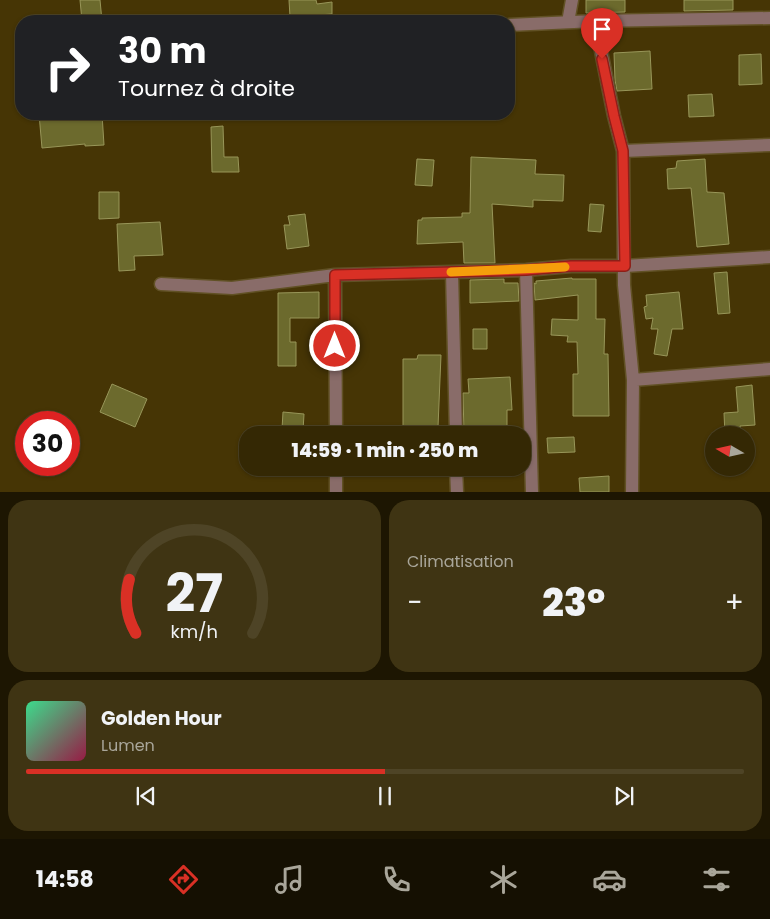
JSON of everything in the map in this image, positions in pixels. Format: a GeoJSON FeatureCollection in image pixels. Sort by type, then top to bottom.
{"type":"FeatureCollection","features":[{"type":"Feature","properties":{"kind":"street"},"geometry":{"type":"LineString","coordinates":[[568,22],[572,0]]}},
{"type":"Feature","properties":{"kind":"street"},"geometry":{"type":"LineString","coordinates":[[515,25],[595,21],[770,18]]}},
{"type":"Feature","properties":{"kind":"street"},"geometry":{"type":"LineString","coordinates":[[595,21],[623,151],[624,285],[633,380],[632,492]]}},
{"type":"Feature","properties":{"kind":"street"},"geometry":{"type":"LineString","coordinates":[[623,151],[770,145]]}},
{"type":"Feature","properties":{"kind":"street"},"geometry":{"type":"LineString","coordinates":[[161,284],[232,288],[335,275],[526,270],[571,266],[625,266],[770,256]]}},
{"type":"Feature","properties":{"kind":"street"},"geometry":{"type":"LineString","coordinates":[[526,270],[532,492]]}},
{"type":"Feature","properties":{"kind":"street"},"geometry":{"type":"LineString","coordinates":[[452,272],[456,426]]}},
{"type":"Feature","properties":{"kind":"street"},"geometry":{"type":"LineString","coordinates":[[335,275],[336,426]]}},
{"type":"Feature","properties":{"kind":"street"},"geometry":{"type":"LineString","coordinates":[[633,380],[770,369]]}},
{"type":"Feature","properties":{"kind":"street"},"geometry":{"type":"LineString","coordinates":[[336,476],[336,492]]}},
{"type":"Feature","properties":{"kind":"street"},"geometry":{"type":"LineString","coordinates":[[456,476],[457,492]]}},
{"type":"Feature","properties":{"kind":"building"},"geometry":{"type":"Polygon","coordinates":[[[80,0],[100,0],[101,15],[81,15],[80,0]]]}},
{"type":"Feature","properties":{"kind":"building"},"geometry":{"type":"Polygon","coordinates":[[[289,0],[316,0],[317,4],[332,2],[332,14],[290,15],[289,0]]]}},
{"type":"Feature","properties":{"kind":"building"},"geometry":{"type":"Polygon","coordinates":[[[586,0],[625,0],[625,12],[586,13],[586,0]]]}},
{"type":"Feature","properties":{"kind":"building"},"geometry":{"type":"Polygon","coordinates":[[[684,0],[733,0],[733,10],[684,11],[684,0]]]}},
{"type":"Feature","properties":{"kind":"building"},"geometry":{"type":"Polygon","coordinates":[[[650,51],[652,89],[617,91],[614,53],[650,51]]]}},
{"type":"Feature","properties":{"kind":"building"},"geometry":{"type":"Polygon","coordinates":[[[761,54],[762,84],[739,85],[739,55],[761,54]]]}},
{"type":"Feature","properties":{"kind":"building"},"geometry":{"type":"Polygon","coordinates":[[[712,94],[714,116],[689,117],[688,95],[712,94]]]}},
{"type":"Feature","properties":{"kind":"building"},"geometry":{"type":"Polygon","coordinates":[[[40,120],[102,120],[104,145],[85,146],[85,144],[42,148],[40,120]]]}},
{"type":"Feature","properties":{"kind":"building"},"geometry":{"type":"Polygon","coordinates":[[[223,126],[224,157],[238,157],[239,172],[212,172],[211,127],[223,126]]]}},
{"type":"Feature","properties":{"kind":"building"},"geometry":{"type":"Polygon","coordinates":[[[471,157],[536,160],[535,174],[564,175],[563,201],[533,200],[533,207],[492,204],[495,263],[464,263],[463,242],[417,244],[418,220],[422,220],[422,218],[462,217],[462,213],[470,213],[471,157]]]}},
{"type":"Feature","properties":{"kind":"building"},"geometry":{"type":"Polygon","coordinates":[[[417,159],[434,160],[432,186],[415,185],[417,159]]]}},
{"type":"Feature","properties":{"kind":"building"},"geometry":{"type":"Polygon","coordinates":[[[705,159],[707,192],[724,193],[729,244],[697,247],[691,188],[668,189],[667,169],[676,168],[677,161],[705,159]]]}},
{"type":"Feature","properties":{"kind":"building"},"geometry":{"type":"Polygon","coordinates":[[[99,192],[119,192],[119,218],[99,219],[99,192]]]}},
{"type":"Feature","properties":{"kind":"building"},"geometry":{"type":"Polygon","coordinates":[[[590,204],[604,205],[601,232],[588,231],[590,204]]]}},
{"type":"Feature","properties":{"kind":"building"},"geometry":{"type":"Polygon","coordinates":[[[305,214],[309,246],[287,249],[284,225],[290,225],[288,216],[305,214]]]}},
{"type":"Feature","properties":{"kind":"building"},"geometry":{"type":"Polygon","coordinates":[[[160,222],[163,255],[134,256],[135,270],[119,271],[117,224],[160,222]]]}},
{"type":"Feature","properties":{"kind":"building"},"geometry":{"type":"Polygon","coordinates":[[[727,272],[730,313],[718,314],[714,273],[727,272]]]}},
{"type":"Feature","properties":{"kind":"building"},"geometry":{"type":"Polygon","coordinates":[[[572,278],[596,279],[596,319],[605,319],[604,354],[608,354],[609,416],[573,416],[573,374],[578,374],[577,342],[567,342],[568,336],[551,335],[552,319],[578,320],[578,295],[535,300],[534,283],[536,284],[536,281],[572,278]]]}},
{"type":"Feature","properties":{"kind":"building"},"geometry":{"type":"Polygon","coordinates":[[[504,279],[504,283],[518,283],[519,301],[470,303],[470,280],[504,279]]]}},
{"type":"Feature","properties":{"kind":"building"},"geometry":{"type":"Polygon","coordinates":[[[319,292],[319,318],[290,318],[290,342],[296,342],[296,366],[278,366],[278,293],[319,292]]]}},
{"type":"Feature","properties":{"kind":"building"},"geometry":{"type":"Polygon","coordinates":[[[679,292],[683,329],[672,329],[667,356],[654,354],[658,329],[651,329],[653,318],[646,319],[644,307],[647,306],[646,295],[679,292]]]}},
{"type":"Feature","properties":{"kind":"building"},"geometry":{"type":"Polygon","coordinates":[[[473,329],[487,329],[487,349],[473,349],[473,329]]]}},
{"type":"Feature","properties":{"kind":"building"},"geometry":{"type":"Polygon","coordinates":[[[418,355],[441,355],[438,426],[403,426],[403,359],[417,359],[418,355]]]}},
{"type":"Feature","properties":{"kind":"building"},"geometry":{"type":"Polygon","coordinates":[[[510,377],[512,410],[507,410],[507,426],[464,426],[463,393],[469,393],[468,379],[510,377]]]}},
{"type":"Feature","properties":{"kind":"building"},"geometry":{"type":"Polygon","coordinates":[[[112,384],[147,399],[135,427],[100,412],[112,384]]]}},
{"type":"Feature","properties":{"kind":"building"},"geometry":{"type":"Polygon","coordinates":[[[752,385],[755,425],[725,426],[724,413],[738,412],[736,387],[752,385]]]}},
{"type":"Feature","properties":{"kind":"building"},"geometry":{"type":"Polygon","coordinates":[[[283,412],[304,414],[303,426],[282,426],[283,412]]]}},
{"type":"Feature","properties":{"kind":"building"},"geometry":{"type":"Polygon","coordinates":[[[574,437],[575,452],[548,453],[547,438],[574,437]]]}},
{"type":"Feature","properties":{"kind":"building"},"geometry":{"type":"Polygon","coordinates":[[[609,476],[609,492],[580,492],[579,478],[609,476]]]}},
{"type":"Feature","properties":{"kind":"slow traffic"},"geometry":{"type":"LineString","coordinates":[[451,272],[565,267]]}},
{"type":"Feature","properties":{"kind":"route"},"geometry":{"type":"LineString","coordinates":[[335,346],[335,275],[526,270],[571,266],[625,266],[623,151],[602,59]]}}]}
